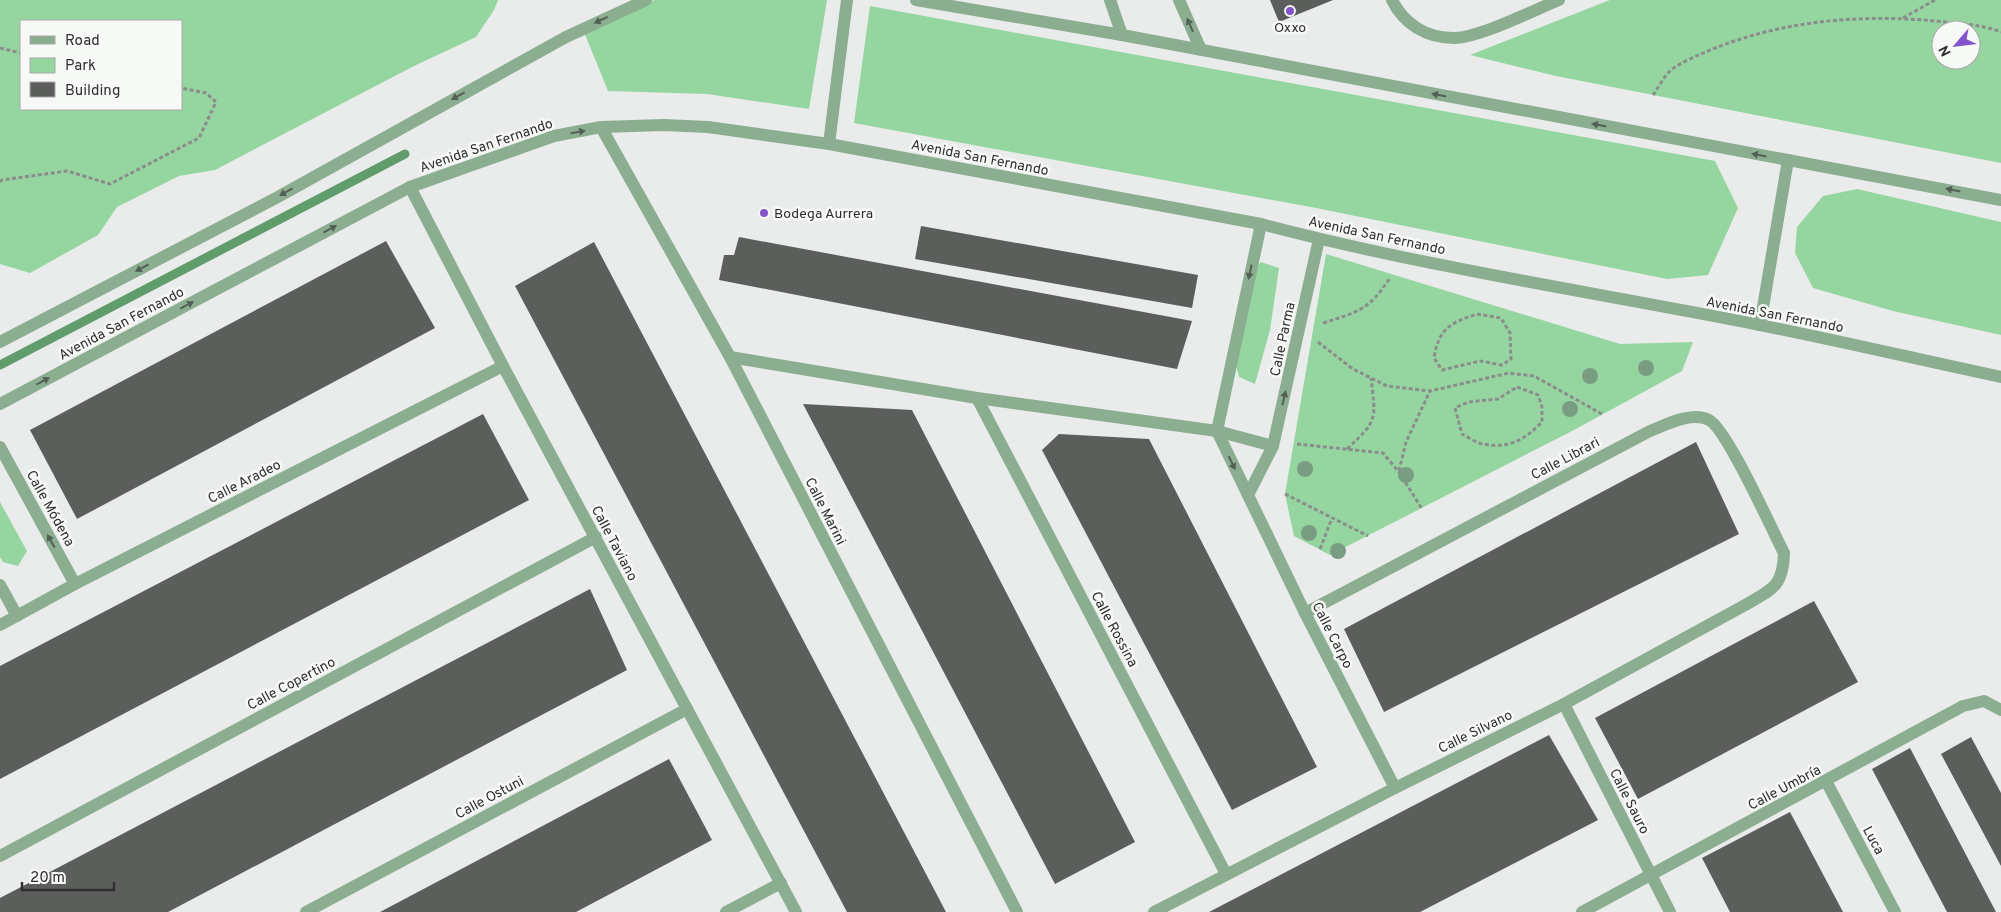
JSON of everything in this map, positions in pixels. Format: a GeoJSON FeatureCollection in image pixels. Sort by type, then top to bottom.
{"type":"FeatureCollection","features":[{"type":"Feature","properties":{"kind":"street"},"geometry":{"type":"LineString","coordinates":[[0,342],[285,193],[566,37],[646,0]]}},
{"type":"Feature","properties":{"kind":"street"},"geometry":{"type":"LineString","coordinates":[[829,144],[847,0]]}},
{"type":"Feature","properties":{"kind":"street"},"geometry":{"type":"LineString","coordinates":[[916,0],[1122,35],[2001,200]]}},
{"type":"Feature","properties":{"kind":"street"},"geometry":{"type":"LineString","coordinates":[[1110,0],[1122,35]]}},
{"type":"Feature","properties":{"kind":"street"},"geometry":{"type":"LineString","coordinates":[[1179,0],[1201,50]]}},
{"type":"Feature","properties":{"kind":"street"},"geometry":{"type":"LineString","coordinates":[[1392,0],[1407,22],[1427,32],[1455,38],[1482,32],[1559,0]]}},
{"type":"Feature","properties":{"kind":"street","name":"Avenida San Fernando"},"geometry":{"type":"LineString","coordinates":[[0,404],[410,187],[554,136],[601,127],[664,125],[708,127],[829,144],[1261,224],[1319,239],[1585,293],[1760,325],[2001,377]]}},
{"type":"Feature","properties":{"kind":"street","name":"Calle Marini"},"geometry":{"type":"LineString","coordinates":[[601,127],[730,358],[1017,912]]}},
{"type":"Feature","properties":{"kind":"street"},"geometry":{"type":"LineString","coordinates":[[1760,325],[1788,160]]}},
{"type":"Feature","properties":{"kind":"street","name":"Calle Taviano"},"geometry":{"type":"LineString","coordinates":[[410,187],[503,366],[796,912]]}},
{"type":"Feature","properties":{"kind":"street"},"geometry":{"type":"LineString","coordinates":[[1217,430],[1261,224]]}},
{"type":"Feature","properties":{"kind":"street","name":"Calle Parma"},"geometry":{"type":"LineString","coordinates":[[1273,446],[1319,239]]}},
{"type":"Feature","properties":{"kind":"street"},"geometry":{"type":"LineString","coordinates":[[730,358],[978,398],[1217,430],[1273,446],[1248,495]]}},
{"type":"Feature","properties":{"kind":"street","name":"Calle Aradeo"},"geometry":{"type":"LineString","coordinates":[[0,625],[75,584],[503,366]]}},
{"type":"Feature","properties":{"kind":"street","name":"Calle Rossina"},"geometry":{"type":"LineString","coordinates":[[978,398],[1226,874]]}},
{"type":"Feature","properties":{"kind":"street","name":"Calle Librari"},"geometry":{"type":"LineString","coordinates":[[1305,613],[1650,431],[1687,419],[1709,420],[1719,429],[1784,554]]}},
{"type":"Feature","properties":{"kind":"street","name":"Calle Carpo"},"geometry":{"type":"LineString","coordinates":[[1217,430],[1305,613],[1395,788]]}},
{"type":"Feature","properties":{"kind":"street","name":"Calle Módena"},"geometry":{"type":"LineString","coordinates":[[0,447],[75,584]]}},
{"type":"Feature","properties":{"kind":"street","name":"Calle Copertino"},"geometry":{"type":"LineString","coordinates":[[0,856],[596,537]]}},
{"type":"Feature","properties":{"kind":"street","name":"Calle Silvano"},"geometry":{"type":"LineString","coordinates":[[1154,912],[1395,788],[1564,704],[1768,592],[1778,582],[1784,571],[1784,554]]}},
{"type":"Feature","properties":{"kind":"street"},"geometry":{"type":"LineString","coordinates":[[0,584],[17,616]]}},
{"type":"Feature","properties":{"kind":"street","name":"Calle Umbría"},"geometry":{"type":"LineString","coordinates":[[1582,912],[1963,706],[1984,701],[2001,710]]}},
{"type":"Feature","properties":{"kind":"street","name":"Calle Sauro"},"geometry":{"type":"LineString","coordinates":[[1564,704],[1670,912]]}},
{"type":"Feature","properties":{"kind":"street","name":"Calle Ostuni"},"geometry":{"type":"LineString","coordinates":[[306,912],[687,709]]}},
{"type":"Feature","properties":{"kind":"street","name":"Luca"},"geometry":{"type":"LineString","coordinates":[[1826,781],[1895,912]]}},
{"type":"Feature","properties":{"kind":"street"},"geometry":{"type":"LineString","coordinates":[[726,912],[781,883]]}},
{"type":"Feature","properties":{"kind":"path"},"geometry":{"type":"LineString","coordinates":[[1902,18],[1935,0]]}},
{"type":"Feature","properties":{"kind":"path"},"geometry":{"type":"LineString","coordinates":[[1653,95],[1670,71],[1690,59],[1730,41],[1775,29],[1850,19],[1902,18],[1986,27],[2001,32]]}},
{"type":"Feature","properties":{"kind":"path"},"geometry":{"type":"LineString","coordinates":[[0,48],[20,53]]}},
{"type":"Feature","properties":{"kind":"path"},"geometry":{"type":"LineString","coordinates":[[0,182],[2,180],[67,171],[110,184],[199,138],[216,102],[206,93],[182,88]]}},
{"type":"Feature","properties":{"kind":"path"},"geometry":{"type":"LineString","coordinates":[[1322,324],[1360,311],[1379,294],[1392,274]]}},
{"type":"Feature","properties":{"kind":"path"},"geometry":{"type":"LineString","coordinates":[[1478,314],[1501,318],[1510,333],[1511,359],[1502,364],[1480,362],[1442,370],[1434,358],[1437,342],[1444,331],[1456,321],[1478,314]]}},
{"type":"Feature","properties":{"kind":"path"},"geometry":{"type":"LineString","coordinates":[[1312,337],[1354,369],[1388,386],[1430,391],[1508,373],[1534,376],[1602,414]]}},
{"type":"Feature","properties":{"kind":"path"},"geometry":{"type":"LineString","coordinates":[[1348,449],[1370,428],[1375,412],[1371,378]]}},
{"type":"Feature","properties":{"kind":"path"},"geometry":{"type":"LineString","coordinates":[[1517,387],[1538,395],[1542,407],[1542,422],[1530,435],[1512,445],[1482,444],[1462,434],[1456,408],[1468,402],[1498,399],[1517,387]]}},
{"type":"Feature","properties":{"kind":"path"},"geometry":{"type":"LineString","coordinates":[[1399,472],[1406,442],[1430,391]]}},
{"type":"Feature","properties":{"kind":"path"},"geometry":{"type":"LineString","coordinates":[[1294,444],[1383,454],[1399,472],[1422,509]]}},
{"type":"Feature","properties":{"kind":"path"},"geometry":{"type":"LineString","coordinates":[[1285,494],[1368,536]]}},
{"type":"Feature","properties":{"kind":"path"},"geometry":{"type":"LineString","coordinates":[[1320,550],[1332,518]]}},
{"type":"Feature","properties":{"kind":"green space"},"geometry":{"type":"Polygon","coordinates":[[[0,0],[498,0],[494,10],[476,37],[414,66],[215,170],[179,176],[117,207],[98,235],[30,273],[0,264],[0,0]]]}},
{"type":"Feature","properties":{"kind":"green space"},"geometry":{"type":"Polygon","coordinates":[[[655,0],[827,0],[809,109],[707,94],[608,91],[584,32],[633,8],[655,0]]]}},
{"type":"Feature","properties":{"kind":"green space"},"geometry":{"type":"Polygon","coordinates":[[[1610,0],[2001,0],[2001,163],[1556,76],[1470,55],[1610,0]]]}},
{"type":"Feature","properties":{"kind":"green space"},"geometry":{"type":"Polygon","coordinates":[[[870,6],[1715,161],[1738,208],[1708,275],[1667,279],[1316,208],[854,123],[870,6]]]}},
{"type":"Feature","properties":{"kind":"green space"},"geometry":{"type":"Polygon","coordinates":[[[1857,189],[2001,222],[2001,335],[1893,311],[1813,288],[1795,253],[1797,227],[1823,196],[1857,189]]]}},
{"type":"Feature","properties":{"kind":"green space"},"geometry":{"type":"Polygon","coordinates":[[[1326,254],[1620,344],[1693,342],[1682,371],[1574,430],[1330,555],[1294,536],[1285,494],[1326,254]]]}},
{"type":"Feature","properties":{"kind":"green space"},"geometry":{"type":"Polygon","coordinates":[[[1261,262],[1279,268],[1270,330],[1255,384],[1239,377],[1236,365],[1253,270],[1261,262]]]}},
{"type":"Feature","properties":{"kind":"green space"},"geometry":{"type":"Polygon","coordinates":[[[0,502],[27,551],[18,566],[3,562],[0,557],[0,502]]]}},
{"type":"Feature","properties":{"kind":"building","name":"Oxxo"},"geometry":{"type":"Polygon","coordinates":[[[1270,0],[1333,0],[1279,22],[1270,0]]]}},
{"type":"Feature","properties":{"kind":"building"},"geometry":{"type":"Polygon","coordinates":[[[921,226],[1198,275],[1192,308],[915,259],[921,226]]]}},
{"type":"Feature","properties":{"kind":"building"},"geometry":{"type":"Polygon","coordinates":[[[739,237],[1192,321],[1177,369],[719,280],[724,255],[734,255],[739,237]]]}},
{"type":"Feature","properties":{"kind":"building"},"geometry":{"type":"Polygon","coordinates":[[[386,241],[435,328],[77,519],[30,430],[386,241]]]}},
{"type":"Feature","properties":{"kind":"building"},"geometry":{"type":"Polygon","coordinates":[[[594,242],[946,912],[847,912],[515,286],[594,242]]]}},
{"type":"Feature","properties":{"kind":"building"},"geometry":{"type":"Polygon","coordinates":[[[803,404],[912,410],[1135,842],[1055,884],[803,404]]]}},
{"type":"Feature","properties":{"kind":"building"},"geometry":{"type":"Polygon","coordinates":[[[483,414],[529,500],[0,779],[0,666],[483,414]]]}},
{"type":"Feature","properties":{"kind":"building"},"geometry":{"type":"Polygon","coordinates":[[[1059,434],[1149,439],[1317,767],[1232,810],[1042,450],[1059,434]]]}},
{"type":"Feature","properties":{"kind":"building"},"geometry":{"type":"Polygon","coordinates":[[[1696,442],[1739,534],[1384,712],[1344,629],[1696,442]]]}},
{"type":"Feature","properties":{"kind":"building"},"geometry":{"type":"Polygon","coordinates":[[[590,589],[627,670],[168,912],[0,912],[0,898],[590,589]]]}},
{"type":"Feature","properties":{"kind":"building"},"geometry":{"type":"Polygon","coordinates":[[[1814,601],[1858,682],[1638,799],[1595,718],[1814,601]]]}},
{"type":"Feature","properties":{"kind":"building"},"geometry":{"type":"Polygon","coordinates":[[[1549,735],[1598,820],[1420,912],[1209,912],[1549,735]]]}},
{"type":"Feature","properties":{"kind":"building"},"geometry":{"type":"Polygon","coordinates":[[[1971,737],[2001,793],[2001,866],[1941,754],[1971,737]]]}},
{"type":"Feature","properties":{"kind":"building"},"geometry":{"type":"Polygon","coordinates":[[[1910,748],[1996,912],[1947,912],[1872,769],[1910,748]]]}},
{"type":"Feature","properties":{"kind":"building"},"geometry":{"type":"Polygon","coordinates":[[[669,759],[712,840],[576,912],[380,912],[669,759]]]}},
{"type":"Feature","properties":{"kind":"building"},"geometry":{"type":"Polygon","coordinates":[[[1790,812],[1843,912],[1730,912],[1702,858],[1790,812]]]}},
{"type":"Feature","properties":{"kind":"waterway"},"geometry":{"type":"LineString","coordinates":[[0,365],[405,154]]}},
{"type":"Feature","properties":{"kind":"place","name":"Oxxo"},"geometry":{"type":"Point","coordinates":[1290,11]}},
{"type":"Feature","properties":{"kind":"place","name":"Bodega Aurrera"},"geometry":{"type":"Point","coordinates":[764,213]}}]}
